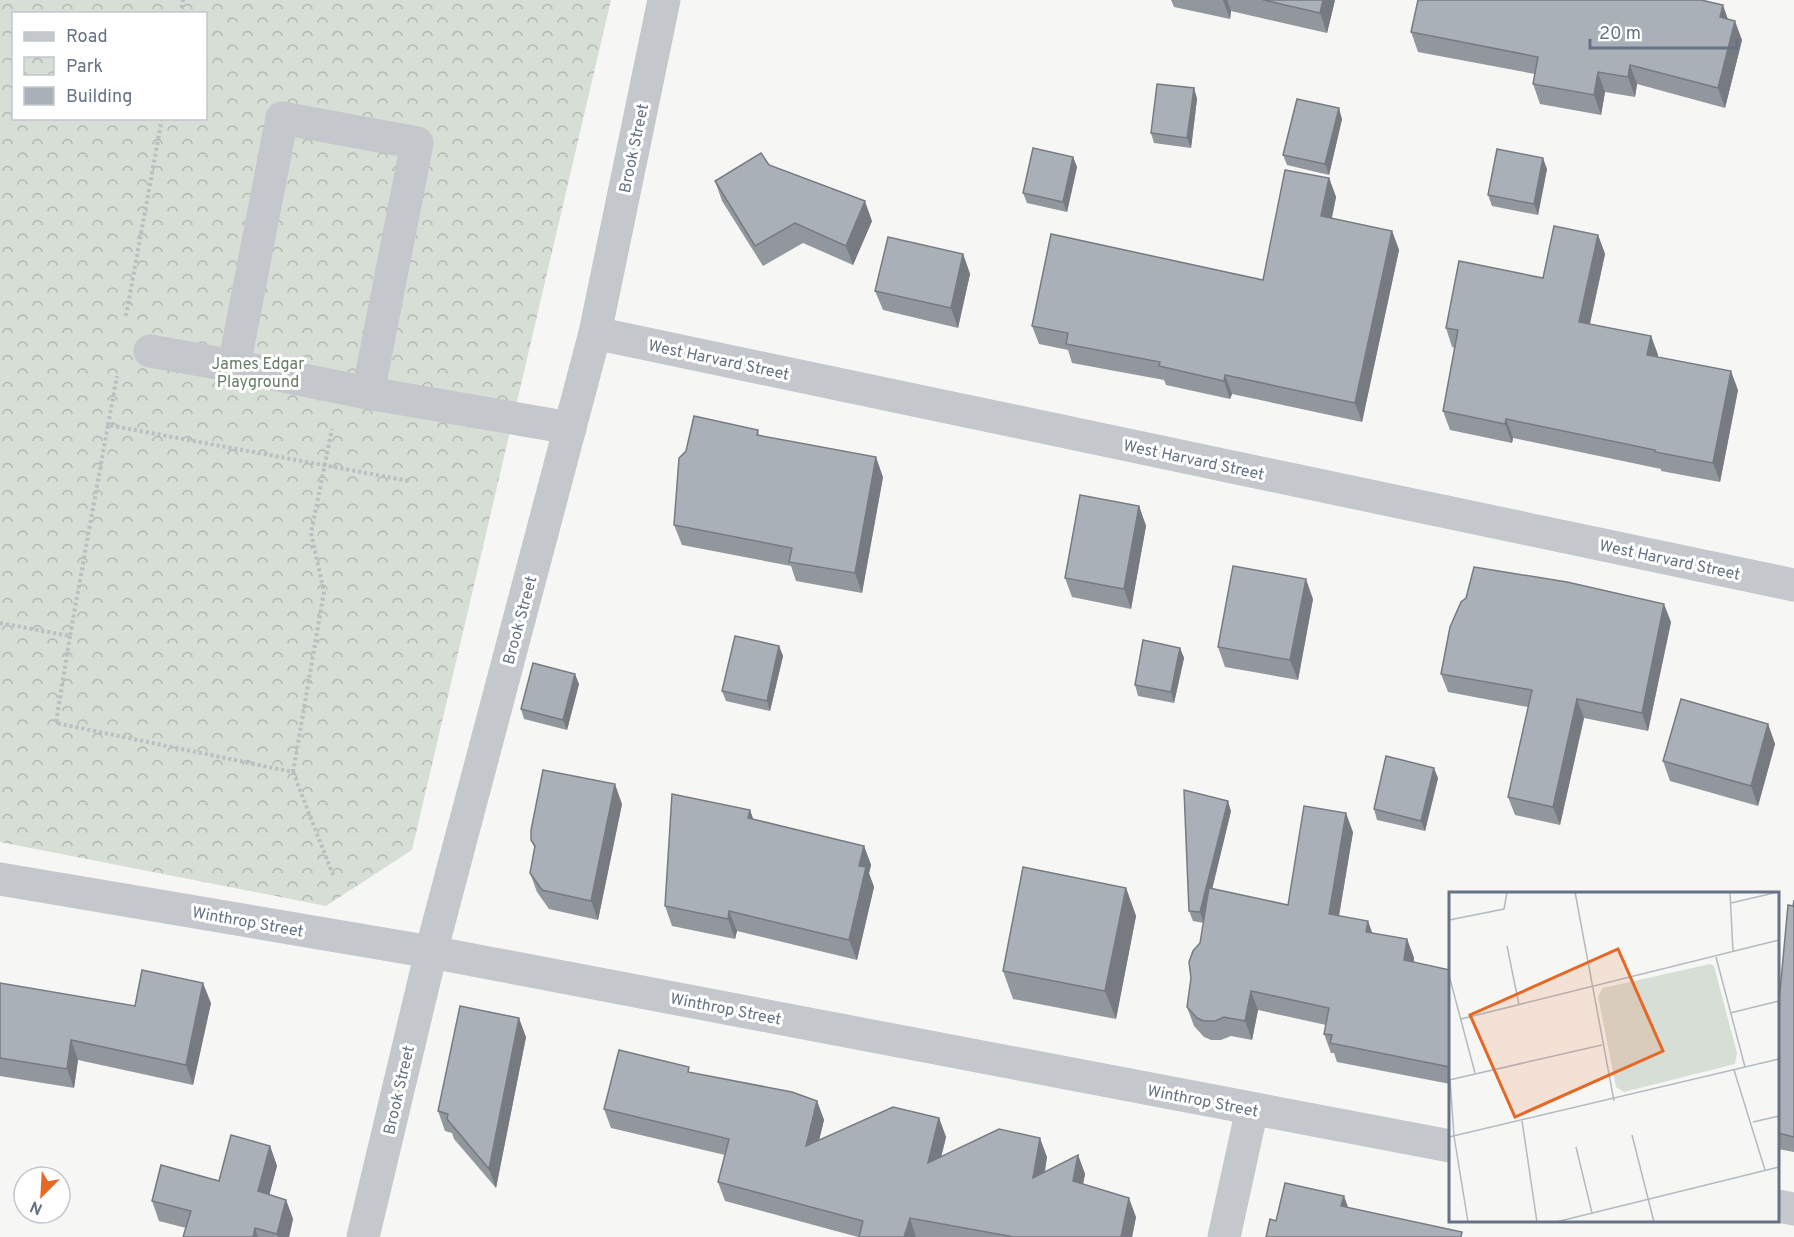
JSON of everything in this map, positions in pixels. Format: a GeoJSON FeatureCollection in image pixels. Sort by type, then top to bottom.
{"type":"FeatureCollection","features":[{"type":"Feature","properties":{"kind":"street","name":"Brook Street"},"geometry":{"type":"LineString","coordinates":[[363,1237],[431,952],[595,333],[663,0]]}},
{"type":"Feature","properties":{"kind":"street"},"geometry":{"type":"LineString","coordinates":[[234,366],[282,118],[417,143],[368,393]]}},
{"type":"Feature","properties":{"kind":"street","name":"West Harvard Street"},"geometry":{"type":"LineString","coordinates":[[595,333],[1794,585]]}},
{"type":"Feature","properties":{"kind":"street"},"geometry":{"type":"LineString","coordinates":[[150,351],[368,393],[570,428]]}},
{"type":"Feature","properties":{"kind":"street","name":"Winthrop Street"},"geometry":{"type":"LineString","coordinates":[[0,879],[431,952],[1449,1146]]}},
{"type":"Feature","properties":{"kind":"street"},"geometry":{"type":"LineString","coordinates":[[1224,1237],[1252,1109]]}},
{"type":"Feature","properties":{"kind":"street"},"geometry":{"type":"LineString","coordinates":[[1779,1206],[1794,1209]]}},
{"type":"Feature","properties":{"kind":"path"},"geometry":{"type":"LineString","coordinates":[[125,322],[162,120]]}},
{"type":"Feature","properties":{"kind":"path"},"geometry":{"type":"LineString","coordinates":[[118,368],[56,723],[293,772]]}},
{"type":"Feature","properties":{"kind":"path"},"geometry":{"type":"LineString","coordinates":[[333,423],[311,533],[324,592],[293,772],[333,875]]}},
{"type":"Feature","properties":{"kind":"path"},"geometry":{"type":"LineString","coordinates":[[108,424],[409,481]]}},
{"type":"Feature","properties":{"kind":"path"},"geometry":{"type":"LineString","coordinates":[[0,623],[70,636]]}},
{"type":"Feature","properties":{"kind":"green space","name":"James Edgar Playground"},"geometry":{"type":"Polygon","coordinates":[[[0,0],[611,0],[412,850],[326,906],[0,842],[0,0]]]}},
{"type":"Feature","properties":{"kind":"building"},"geometry":{"type":"Polygon","coordinates":[[[1263,0],[1323,0],[1320,13],[1263,0]]]}},
{"type":"Feature","properties":{"kind":"building"},"geometry":{"type":"Polygon","coordinates":[[[1418,0],[1701,0],[1723,5],[1720,17],[1735,21],[1718,88],[1630,65],[1628,77],[1598,72],[1594,95],[1533,84],[1538,57],[1411,32],[1418,0]]]}},
{"type":"Feature","properties":{"kind":"building"},"geometry":{"type":"Polygon","coordinates":[[[1157,84],[1194,88],[1187,138],[1151,133],[1157,84]]]}},
{"type":"Feature","properties":{"kind":"building"},"geometry":{"type":"Polygon","coordinates":[[[1297,99],[1339,108],[1325,164],[1283,155],[1297,99]]]}},
{"type":"Feature","properties":{"kind":"building"},"geometry":{"type":"Polygon","coordinates":[[[1033,148],[1073,157],[1063,202],[1023,193],[1033,148]]]}},
{"type":"Feature","properties":{"kind":"building"},"geometry":{"type":"Polygon","coordinates":[[[1497,149],[1543,158],[1534,204],[1488,195],[1497,149]]]}},
{"type":"Feature","properties":{"kind":"building"},"geometry":{"type":"Polygon","coordinates":[[[761,153],[769,165],[865,201],[846,246],[795,223],[755,246],[715,181],[761,153]]]}},
{"type":"Feature","properties":{"kind":"building"},"geometry":{"type":"Polygon","coordinates":[[[1285,170],[1329,178],[1321,216],[1392,231],[1355,403],[1225,375],[1224,381],[1159,366],[1160,362],[1066,344],[1068,333],[1032,326],[1051,234],[1263,280],[1285,170]]]}},
{"type":"Feature","properties":{"kind":"building"},"geometry":{"type":"Polygon","coordinates":[[[1554,226],[1598,235],[1579,322],[1651,336],[1647,355],[1731,371],[1713,463],[1506,419],[1505,424],[1443,411],[1458,330],[1446,328],[1459,261],[1543,278],[1554,226]]]}},
{"type":"Feature","properties":{"kind":"building"},"geometry":{"type":"Polygon","coordinates":[[[888,237],[963,254],[951,308],[875,291],[888,237]]]}},
{"type":"Feature","properties":{"kind":"building"},"geometry":{"type":"Polygon","coordinates":[[[694,416],[758,430],[757,435],[876,457],[855,573],[789,562],[792,548],[674,525],[679,458],[686,451],[694,416]]]}},
{"type":"Feature","properties":{"kind":"building"},"geometry":{"type":"Polygon","coordinates":[[[1080,495],[1139,506],[1124,589],[1065,578],[1080,495]]]}},
{"type":"Feature","properties":{"kind":"building"},"geometry":{"type":"Polygon","coordinates":[[[1233,566],[1306,579],[1290,660],[1218,647],[1233,566]]]}},
{"type":"Feature","properties":{"kind":"building"},"geometry":{"type":"Polygon","coordinates":[[[1474,567],[1567,582],[1664,604],[1642,713],[1577,699],[1553,807],[1508,797],[1532,690],[1441,674],[1450,627],[1461,602],[1466,598],[1474,567]]]}},
{"type":"Feature","properties":{"kind":"building"},"geometry":{"type":"Polygon","coordinates":[[[735,636],[779,646],[767,701],[722,691],[735,636]]]}},
{"type":"Feature","properties":{"kind":"building"},"geometry":{"type":"Polygon","coordinates":[[[1143,640],[1180,648],[1171,692],[1135,685],[1143,640]]]}},
{"type":"Feature","properties":{"kind":"building"},"geometry":{"type":"Polygon","coordinates":[[[533,663],[575,674],[563,720],[521,709],[533,663]]]}},
{"type":"Feature","properties":{"kind":"building"},"geometry":{"type":"Polygon","coordinates":[[[1681,699],[1768,724],[1751,786],[1663,761],[1681,699]]]}},
{"type":"Feature","properties":{"kind":"building"},"geometry":{"type":"Polygon","coordinates":[[[1386,756],[1434,768],[1421,821],[1374,809],[1386,756]]]}},
{"type":"Feature","properties":{"kind":"building"},"geometry":{"type":"Polygon","coordinates":[[[543,770],[615,784],[591,901],[542,890],[530,873],[535,846],[531,840],[531,830],[543,770]]]}},
{"type":"Feature","properties":{"kind":"building"},"geometry":{"type":"Polygon","coordinates":[[[1184,790],[1228,801],[1200,912],[1189,911],[1184,790]]]}},
{"type":"Feature","properties":{"kind":"building"},"geometry":{"type":"Polygon","coordinates":[[[672,794],[750,810],[748,818],[864,846],[859,866],[866,867],[849,940],[729,911],[728,919],[665,906],[672,794]]]}},
{"type":"Feature","properties":{"kind":"building"},"geometry":{"type":"Polygon","coordinates":[[[1304,806],[1346,813],[1329,914],[1368,921],[1366,932],[1407,939],[1404,960],[1449,970],[1449,1067],[1330,1043],[1332,1035],[1324,1034],[1329,1008],[1251,991],[1245,1021],[1224,1017],[1215,1021],[1204,1021],[1197,1018],[1187,1007],[1191,978],[1189,962],[1193,951],[1200,943],[1209,888],[1288,905],[1304,806]]]}},
{"type":"Feature","properties":{"kind":"building"},"geometry":{"type":"Polygon","coordinates":[[[1023,867],[1126,888],[1105,991],[1003,971],[1023,867]]]}},
{"type":"Feature","properties":{"kind":"building"},"geometry":{"type":"Polygon","coordinates":[[[1794,900],[1794,1137],[1779,1133],[1779,1002],[1788,905],[1793,906],[1794,900]]]}},
{"type":"Feature","properties":{"kind":"building"},"geometry":{"type":"Polygon","coordinates":[[[142,970],[203,983],[186,1065],[71,1040],[67,1069],[0,1058],[0,983],[135,1006],[142,970]]]}},
{"type":"Feature","properties":{"kind":"building"},"geometry":{"type":"Polygon","coordinates":[[[460,1006],[519,1018],[489,1169],[447,1119],[448,1114],[438,1111],[460,1006]]]}},
{"type":"Feature","properties":{"kind":"building"},"geometry":{"type":"Polygon","coordinates":[[[619,1050],[689,1067],[688,1072],[792,1092],[817,1101],[806,1146],[893,1107],[939,1118],[928,1163],[999,1129],[1040,1138],[1033,1178],[1078,1155],[1073,1181],[1129,1198],[1121,1237],[1014,1237],[910,1218],[904,1237],[859,1237],[863,1221],[718,1182],[729,1139],[604,1109],[619,1050]]]}},
{"type":"Feature","properties":{"kind":"building"},"geometry":{"type":"Polygon","coordinates":[[[231,1135],[270,1146],[258,1191],[286,1200],[277,1234],[255,1228],[253,1237],[183,1237],[191,1211],[152,1201],[161,1165],[219,1181],[231,1135]]]}},
{"type":"Feature","properties":{"kind":"building"},"geometry":{"type":"Polygon","coordinates":[[[1285,1183],[1344,1196],[1341,1206],[1462,1232],[1461,1237],[1266,1237],[1270,1219],[1276,1221],[1285,1183]]]}}]}
